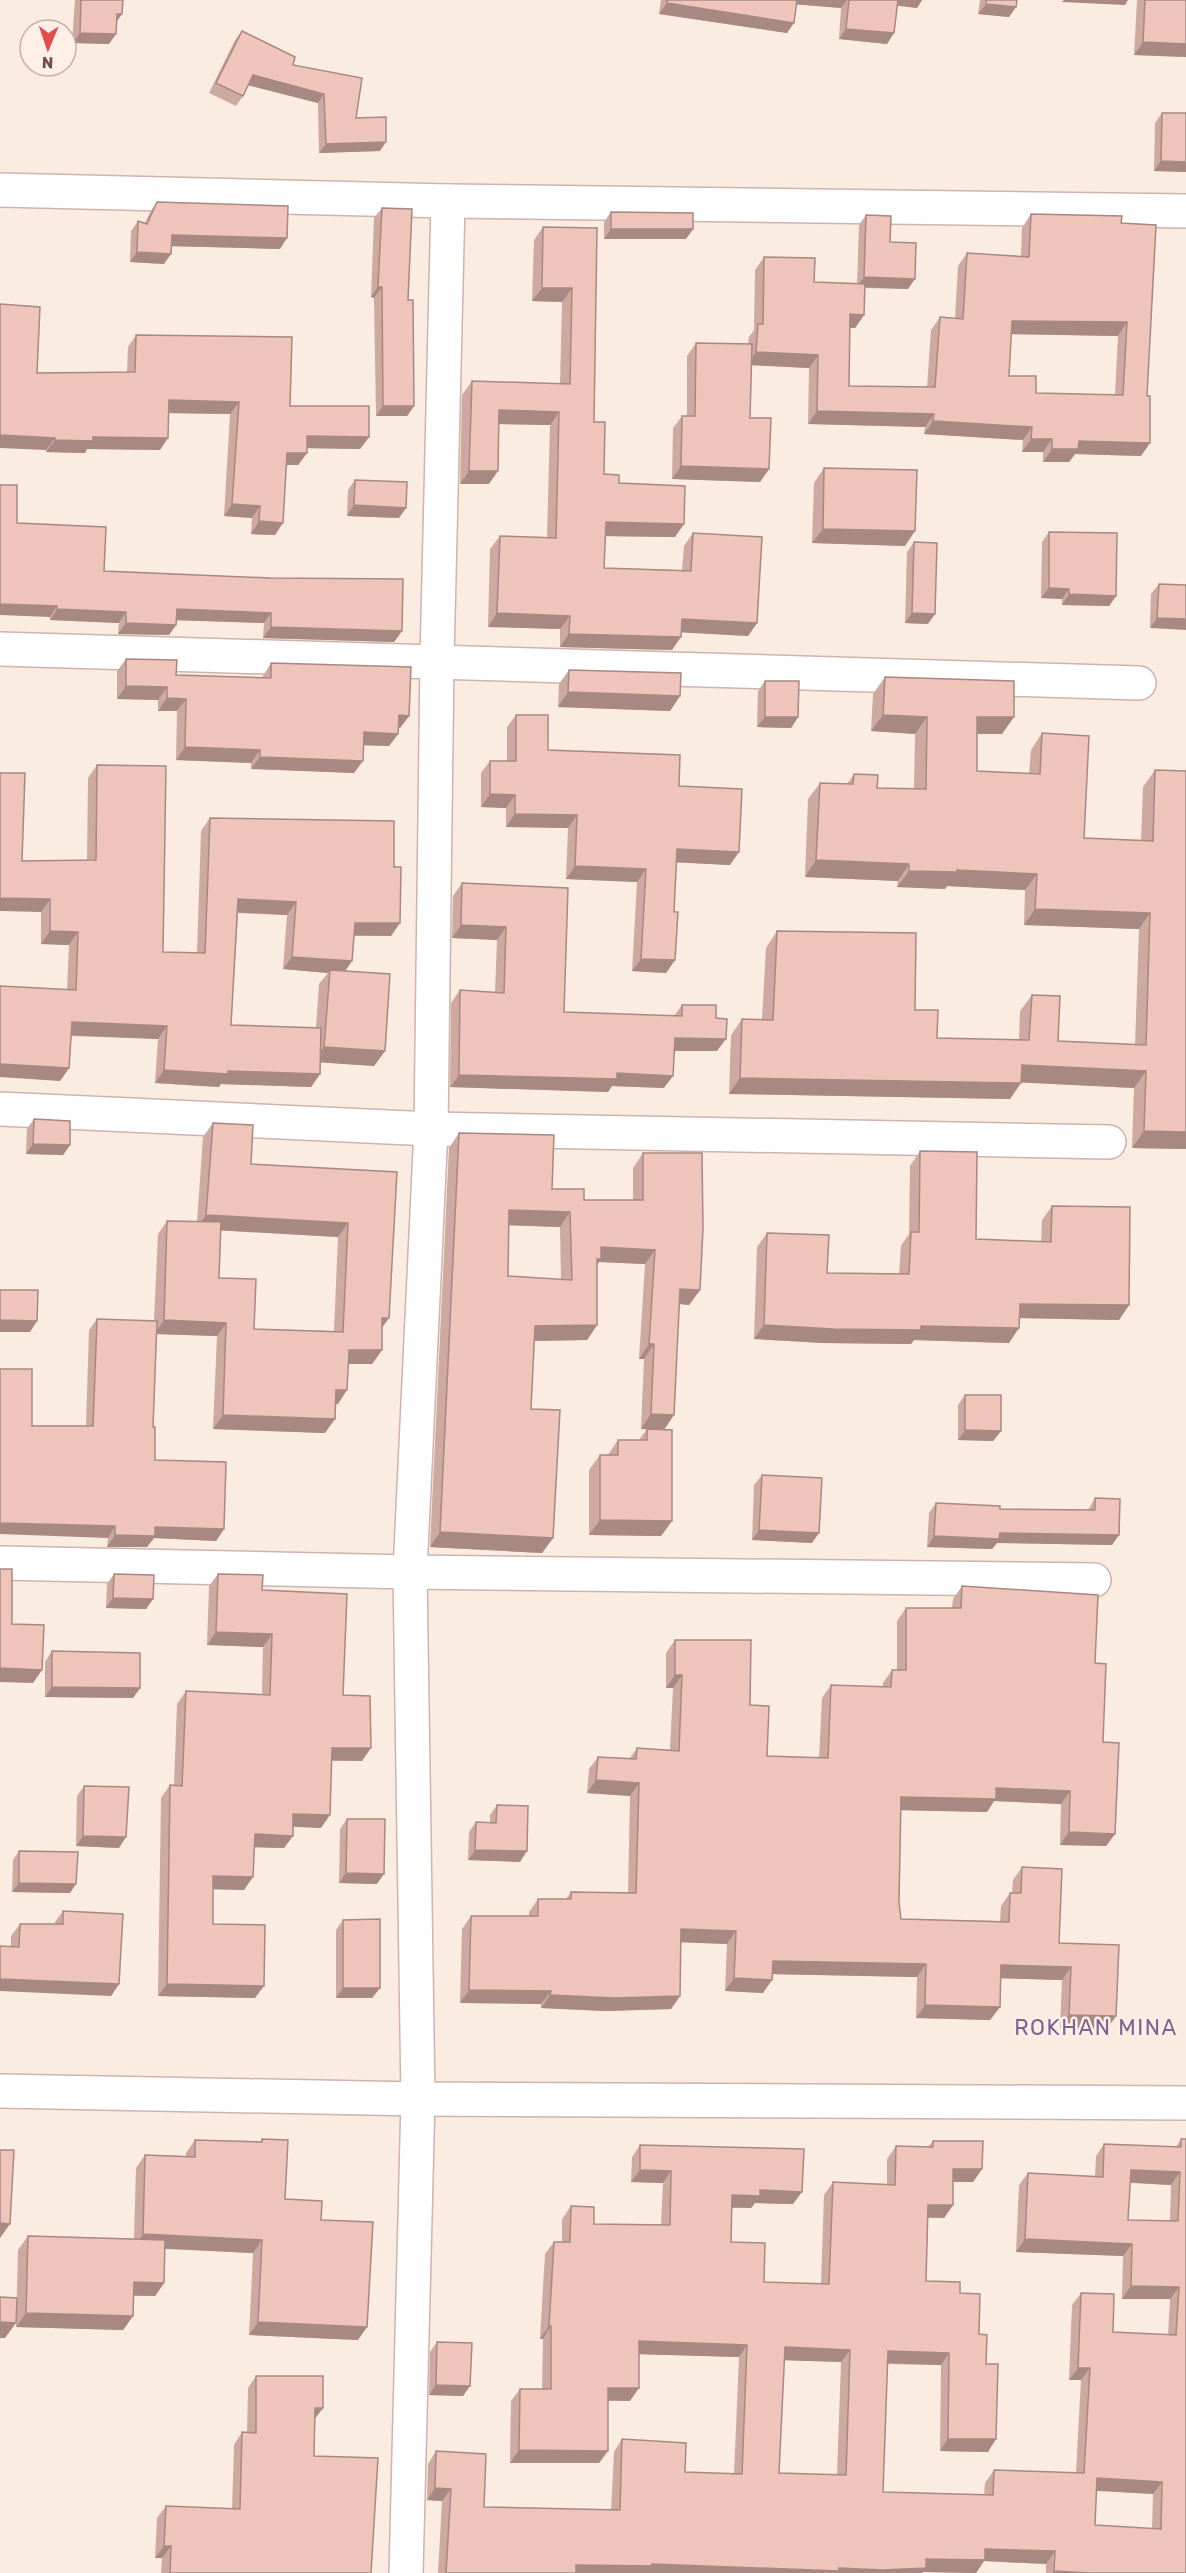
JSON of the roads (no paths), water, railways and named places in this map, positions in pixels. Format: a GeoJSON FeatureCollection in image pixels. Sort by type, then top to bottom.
{"type":"FeatureCollection","features":[{"type":"Feature","properties":{"kind":"street"},"geometry":{"type":"LineString","coordinates":[[0,190],[448,201],[1186,211]]}},
{"type":"Feature","properties":{"kind":"street"},"geometry":{"type":"LineString","coordinates":[[406,2573],[418,2099],[410,1572],[431,1129],[437,660],[448,201]]}},
{"type":"Feature","properties":{"kind":"street"},"geometry":{"type":"LineString","coordinates":[[0,649],[437,660],[1139,683]]}},
{"type":"Feature","properties":{"kind":"street"},"geometry":{"type":"LineString","coordinates":[[0,1109],[431,1129],[1109,1142]]}},
{"type":"Feature","properties":{"kind":"street"},"geometry":{"type":"LineString","coordinates":[[0,1563],[410,1572],[1094,1580]]}},
{"type":"Feature","properties":{"kind":"street"},"geometry":{"type":"LineString","coordinates":[[0,2091],[418,2099],[1186,2103]]}},
{"type":"Feature","properties":{"kind":"district","name":"ROKHAN MINA"},"geometry":{"type":"Point","coordinates":[1096,2027]}}]}
